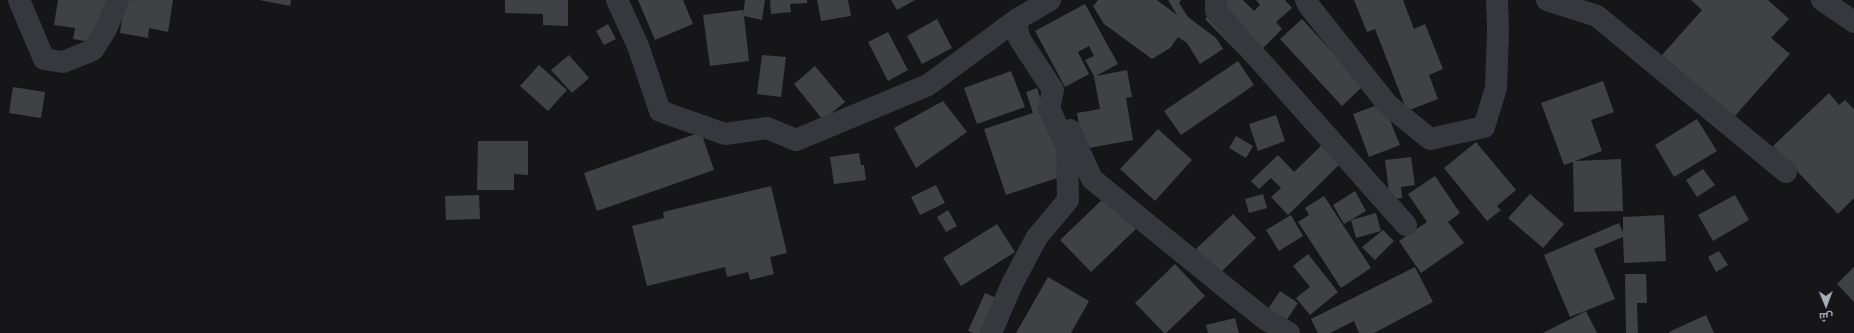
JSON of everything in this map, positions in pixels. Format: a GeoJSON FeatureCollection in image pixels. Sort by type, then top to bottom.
{"type":"FeatureCollection","features":[{"type":"Feature","properties":{"kind":"street"},"geometry":{"type":"LineString","coordinates":[[19,0],[44,59],[63,62],[93,50],[106,29],[118,0]]}},
{"type":"Feature","properties":{"kind":"street"},"geometry":{"type":"LineString","coordinates":[[617,0],[638,46],[660,111],[725,134],[768,128],[796,140],[928,85],[1016,20],[1050,0]]}},
{"type":"Feature","properties":{"kind":"street"},"geometry":{"type":"LineString","coordinates":[[1216,0],[1216,11],[1406,225]]}},
{"type":"Feature","properties":{"kind":"street"},"geometry":{"type":"LineString","coordinates":[[1306,0],[1309,6],[1388,105],[1430,139],[1484,127],[1496,88],[1498,31],[1497,0]]}},
{"type":"Feature","properties":{"kind":"street"},"geometry":{"type":"LineString","coordinates":[[1547,0],[1597,16],[1786,172]]}},
{"type":"Feature","properties":{"kind":"street"},"geometry":{"type":"LineString","coordinates":[[1822,0],[1854,22]]}},
{"type":"Feature","properties":{"kind":"street"},"geometry":{"type":"LineString","coordinates":[[1016,20],[1019,38],[1053,90],[1092,179],[1231,293],[1266,319],[1289,333]]}},
{"type":"Feature","properties":{"kind":"street"},"geometry":{"type":"LineString","coordinates":[[991,333],[1012,284],[1037,237],[1068,200],[1067,148],[1049,108],[1053,90]]}},
{"type":"Feature","properties":{"kind":"building"},"geometry":{"type":"Polygon","coordinates":[[[58,0],[115,0],[108,45],[73,39],[75,28],[54,25],[58,0]]]}},
{"type":"Feature","properties":{"kind":"building"},"geometry":{"type":"Polygon","coordinates":[[[125,0],[173,0],[168,32],[149,28],[148,38],[120,33],[125,0]]]}},
{"type":"Feature","properties":{"kind":"building"},"geometry":{"type":"Polygon","coordinates":[[[259,0],[291,0],[290,6],[259,0]]]}},
{"type":"Feature","properties":{"kind":"building"},"geometry":{"type":"Polygon","coordinates":[[[505,0],[568,0],[568,26],[543,25],[543,14],[505,13],[505,0]]]}},
{"type":"Feature","properties":{"kind":"building"},"geometry":{"type":"Polygon","coordinates":[[[638,0],[683,0],[693,24],[655,40],[638,0]]]}},
{"type":"Feature","properties":{"kind":"building"},"geometry":{"type":"Polygon","coordinates":[[[745,0],[765,0],[762,20],[744,16],[749,61],[710,66],[703,15],[743,10],[743,15],[745,0]]]}},
{"type":"Feature","properties":{"kind":"building"},"geometry":{"type":"Polygon","coordinates":[[[770,0],[807,0],[807,3],[790,4],[791,12],[771,14],[770,0]]]}},
{"type":"Feature","properties":{"kind":"building"},"geometry":{"type":"Polygon","coordinates":[[[817,0],[848,0],[851,16],[821,21],[817,0]]]}},
{"type":"Feature","properties":{"kind":"building"},"geometry":{"type":"Polygon","coordinates":[[[891,0],[915,0],[897,10],[891,0]]]}},
{"type":"Feature","properties":{"kind":"building"},"geometry":{"type":"Polygon","coordinates":[[[1098,0],[1157,0],[1177,15],[1168,0],[1181,0],[1179,3],[1188,17],[1216,38],[1223,49],[1200,64],[1187,43],[1178,37],[1170,48],[1152,59],[1104,24],[1093,6],[1098,0]]]}},
{"type":"Feature","properties":{"kind":"building"},"geometry":{"type":"Polygon","coordinates":[[[1225,0],[1243,0],[1254,11],[1260,5],[1256,0],[1285,0],[1292,8],[1276,22],[1282,29],[1248,63],[1205,19],[1225,0]]]}},
{"type":"Feature","properties":{"kind":"building"},"geometry":{"type":"Polygon","coordinates":[[[1354,0],[1403,0],[1414,29],[1425,24],[1443,69],[1429,75],[1438,99],[1407,111],[1375,29],[1367,32],[1354,0]]]}},
{"type":"Feature","properties":{"kind":"building"},"geometry":{"type":"Polygon","coordinates":[[[1691,0],[1768,0],[1789,19],[1771,38],[1790,54],[1733,118],[1662,55],[1702,10],[1691,0]]]}},
{"type":"Feature","properties":{"kind":"building"},"geometry":{"type":"Polygon","coordinates":[[[1085,4],[1118,64],[1096,76],[1127,70],[1132,97],[1126,98],[1133,140],[1083,149],[1077,113],[1100,109],[1094,76],[1085,60],[1094,56],[1089,46],[1078,52],[1089,74],[1065,87],[1035,31],[1085,4]]]}},
{"type":"Feature","properties":{"kind":"building"},"geometry":{"type":"Polygon","coordinates":[[[937,19],[952,48],[922,64],[907,36],[937,19]]]}},
{"type":"Feature","properties":{"kind":"building"},"geometry":{"type":"Polygon","coordinates":[[[1302,19],[1363,86],[1342,106],[1280,39],[1302,19]]]}},
{"type":"Feature","properties":{"kind":"building"},"geometry":{"type":"Polygon","coordinates":[[[608,24],[616,39],[604,45],[596,31],[608,24]]]}},
{"type":"Feature","properties":{"kind":"building"},"geometry":{"type":"Polygon","coordinates":[[[888,32],[908,70],[888,81],[868,42],[888,32]]]}},
{"type":"Feature","properties":{"kind":"building"},"geometry":{"type":"Polygon","coordinates":[[[569,55],[589,78],[572,93],[551,70],[569,55]]]}},
{"type":"Feature","properties":{"kind":"building"},"geometry":{"type":"Polygon","coordinates":[[[762,55],[786,57],[781,97],[757,94],[762,55]]]}},
{"type":"Feature","properties":{"kind":"building"},"geometry":{"type":"Polygon","coordinates":[[[1238,61],[1254,85],[1181,135],[1164,111],[1238,61]]]}},
{"type":"Feature","properties":{"kind":"building"},"geometry":{"type":"Polygon","coordinates":[[[539,65],[567,90],[548,111],[520,86],[539,65]]]}},
{"type":"Feature","properties":{"kind":"building"},"geometry":{"type":"Polygon","coordinates":[[[815,66],[845,102],[823,120],[794,84],[815,66]]]}},
{"type":"Feature","properties":{"kind":"building"},"geometry":{"type":"Polygon","coordinates":[[[1011,71],[1025,107],[977,124],[964,88],[1011,71]]]}},
{"type":"Feature","properties":{"kind":"building"},"geometry":{"type":"Polygon","coordinates":[[[1603,81],[1614,112],[1591,120],[1602,151],[1575,161],[1621,159],[1623,211],[1574,212],[1573,162],[1564,165],[1541,103],[1603,81]]]}},
{"type":"Feature","properties":{"kind":"building"},"geometry":{"type":"Polygon","coordinates":[[[13,87],[45,92],[41,118],[9,113],[13,87]]]}},
{"type":"Feature","properties":{"kind":"building"},"geometry":{"type":"Polygon","coordinates":[[[1037,88],[1066,175],[1006,195],[984,129],[1033,113],[1026,92],[1037,88]]]}},
{"type":"Feature","properties":{"kind":"building"},"geometry":{"type":"Polygon","coordinates":[[[1829,93],[1839,105],[1845,100],[1854,109],[1854,198],[1838,214],[1773,146],[1829,93]]]}},
{"type":"Feature","properties":{"kind":"building"},"geometry":{"type":"Polygon","coordinates":[[[943,101],[967,132],[916,168],[894,128],[943,101]]]}},
{"type":"Feature","properties":{"kind":"building"},"geometry":{"type":"Polygon","coordinates":[[[1383,103],[1400,145],[1369,157],[1353,114],[1383,103]]]}},
{"type":"Feature","properties":{"kind":"building"},"geometry":{"type":"Polygon","coordinates":[[[1276,115],[1285,141],[1258,151],[1249,124],[1276,115]]]}},
{"type":"Feature","properties":{"kind":"building"},"geometry":{"type":"Polygon","coordinates":[[[1697,119],[1717,151],[1674,177],[1655,145],[1697,119]]]}},
{"type":"Feature","properties":{"kind":"building"},"geometry":{"type":"Polygon","coordinates":[[[1158,129],[1192,160],[1155,201],[1120,169],[1158,129]]]}},
{"type":"Feature","properties":{"kind":"building"},"geometry":{"type":"Polygon","coordinates":[[[701,132],[714,170],[597,211],[584,173],[701,132]]]}},
{"type":"Feature","properties":{"kind":"building"},"geometry":{"type":"Polygon","coordinates":[[[1236,136],[1253,146],[1246,158],[1229,148],[1236,136]]]}},
{"type":"Feature","properties":{"kind":"building"},"geometry":{"type":"Polygon","coordinates":[[[478,141],[528,141],[528,175],[514,174],[514,190],[477,190],[478,141]]]}},
{"type":"Feature","properties":{"kind":"building"},"geometry":{"type":"Polygon","coordinates":[[[1326,141],[1344,160],[1288,215],[1271,197],[1281,188],[1271,178],[1259,189],[1251,181],[1278,155],[1294,172],[1326,141]]]}},
{"type":"Feature","properties":{"kind":"building"},"geometry":{"type":"Polygon","coordinates":[[[1476,142],[1516,190],[1497,206],[1501,210],[1487,221],[1444,168],[1476,142]]]}},
{"type":"Feature","properties":{"kind":"building"},"geometry":{"type":"Polygon","coordinates":[[[859,153],[861,165],[864,165],[866,180],[834,184],[830,157],[859,153]]]}},
{"type":"Feature","properties":{"kind":"building"},"geometry":{"type":"Polygon","coordinates":[[[1411,157],[1415,185],[1401,187],[1402,198],[1390,200],[1385,160],[1411,157]]]}},
{"type":"Feature","properties":{"kind":"building"},"geometry":{"type":"Polygon","coordinates":[[[1703,169],[1715,185],[1697,197],[1686,180],[1703,169]]]}},
{"type":"Feature","properties":{"kind":"building"},"geometry":{"type":"Polygon","coordinates":[[[1435,176],[1460,213],[1448,222],[1464,243],[1421,273],[1399,241],[1427,222],[1408,194],[1435,176]]]}},
{"type":"Feature","properties":{"kind":"building"},"geometry":{"type":"Polygon","coordinates":[[[936,185],[945,203],[920,215],[911,197],[936,185]]]}},
{"type":"Feature","properties":{"kind":"building"},"geometry":{"type":"Polygon","coordinates":[[[771,186],[787,253],[770,257],[774,274],[750,280],[748,272],[727,277],[725,267],[647,286],[632,226],[664,218],[663,212],[771,186]]]}},
{"type":"Feature","properties":{"kind":"building"},"geometry":{"type":"Polygon","coordinates":[[[1355,191],[1366,211],[1344,224],[1333,205],[1355,191]]]}},
{"type":"Feature","properties":{"kind":"building"},"geometry":{"type":"Polygon","coordinates":[[[1263,194],[1267,208],[1249,213],[1245,199],[1263,194]]]}},
{"type":"Feature","properties":{"kind":"building"},"geometry":{"type":"Polygon","coordinates":[[[1530,194],[1564,224],[1543,248],[1508,218],[1530,194]]]}},
{"type":"Feature","properties":{"kind":"building"},"geometry":{"type":"Polygon","coordinates":[[[479,195],[480,219],[446,220],[445,196],[479,195]]]}},
{"type":"Feature","properties":{"kind":"building"},"geometry":{"type":"Polygon","coordinates":[[[1735,195],[1749,220],[1713,241],[1698,215],[1735,195]]]}},
{"type":"Feature","properties":{"kind":"building"},"geometry":{"type":"Polygon","coordinates":[[[1324,196],[1371,268],[1341,288],[1298,222],[1309,215],[1305,208],[1324,196]]]}},
{"type":"Feature","properties":{"kind":"building"},"geometry":{"type":"Polygon","coordinates":[[[1105,197],[1136,229],[1091,272],[1060,240],[1105,197]]]}},
{"type":"Feature","properties":{"kind":"building"},"geometry":{"type":"Polygon","coordinates":[[[948,210],[957,226],[946,232],[937,217],[948,210]]]}},
{"type":"Feature","properties":{"kind":"building"},"geometry":{"type":"Polygon","coordinates":[[[1376,213],[1381,231],[1356,238],[1351,220],[1376,213]]]}},
{"type":"Feature","properties":{"kind":"building"},"geometry":{"type":"Polygon","coordinates":[[[1233,214],[1256,238],[1219,274],[1196,249],[1233,214]]]}},
{"type":"Feature","properties":{"kind":"building"},"geometry":{"type":"Polygon","coordinates":[[[1291,215],[1303,236],[1279,251],[1266,230],[1291,215]]]}},
{"type":"Feature","properties":{"kind":"building"},"geometry":{"type":"Polygon","coordinates":[[[1664,215],[1666,261],[1624,263],[1623,237],[1594,249],[1615,299],[1570,317],[1544,255],[1619,223],[1623,233],[1623,217],[1664,215]]]}},
{"type":"Feature","properties":{"kind":"building"},"geometry":{"type":"Polygon","coordinates":[[[997,224],[1015,252],[961,286],[943,258],[997,224]]]}},
{"type":"Feature","properties":{"kind":"building"},"geometry":{"type":"Polygon","coordinates":[[[1383,230],[1394,241],[1375,260],[1362,247],[1383,230]]]}},
{"type":"Feature","properties":{"kind":"building"},"geometry":{"type":"Polygon","coordinates":[[[1719,251],[1728,265],[1716,272],[1708,257],[1719,251]]]}},
{"type":"Feature","properties":{"kind":"building"},"geometry":{"type":"Polygon","coordinates":[[[1308,254],[1338,292],[1310,315],[1296,298],[1310,287],[1293,266],[1308,254]]]}},
{"type":"Feature","properties":{"kind":"building"},"geometry":{"type":"Polygon","coordinates":[[[1175,264],[1205,296],[1166,333],[1164,333],[1135,303],[1175,264]]]}},
{"type":"Feature","properties":{"kind":"building"},"geometry":{"type":"Polygon","coordinates":[[[1415,267],[1433,302],[1374,333],[1359,333],[1354,321],[1330,333],[1318,333],[1311,319],[1415,267]]]}},
{"type":"Feature","properties":{"kind":"building"},"geometry":{"type":"Polygon","coordinates":[[[1854,267],[1854,302],[1837,284],[1854,267]]]}},
{"type":"Feature","properties":{"kind":"building"},"geometry":{"type":"Polygon","coordinates":[[[1625,274],[1646,274],[1647,303],[1637,303],[1638,333],[1626,333],[1625,274]]]}},
{"type":"Feature","properties":{"kind":"building"},"geometry":{"type":"Polygon","coordinates":[[[1048,277],[1089,301],[1071,333],[1016,333],[1048,277]]]}},
{"type":"Feature","properties":{"kind":"building"},"geometry":{"type":"Polygon","coordinates":[[[1280,291],[1298,303],[1286,321],[1268,309],[1280,291]]]}},
{"type":"Feature","properties":{"kind":"building"},"geometry":{"type":"Polygon","coordinates":[[[985,293],[1003,301],[989,333],[973,333],[968,331],[985,293]]]}},
{"type":"Feature","properties":{"kind":"building"},"geometry":{"type":"Polygon","coordinates":[[[1586,311],[1597,333],[1543,333],[1586,311]]]}},
{"type":"Feature","properties":{"kind":"building"},"geometry":{"type":"Polygon","coordinates":[[[1706,315],[1714,333],[1669,333],[1669,332],[1706,315]]]}},
{"type":"Feature","properties":{"kind":"building"},"geometry":{"type":"Polygon","coordinates":[[[1235,318],[1239,333],[1208,333],[1206,325],[1235,318]]]}}]}
